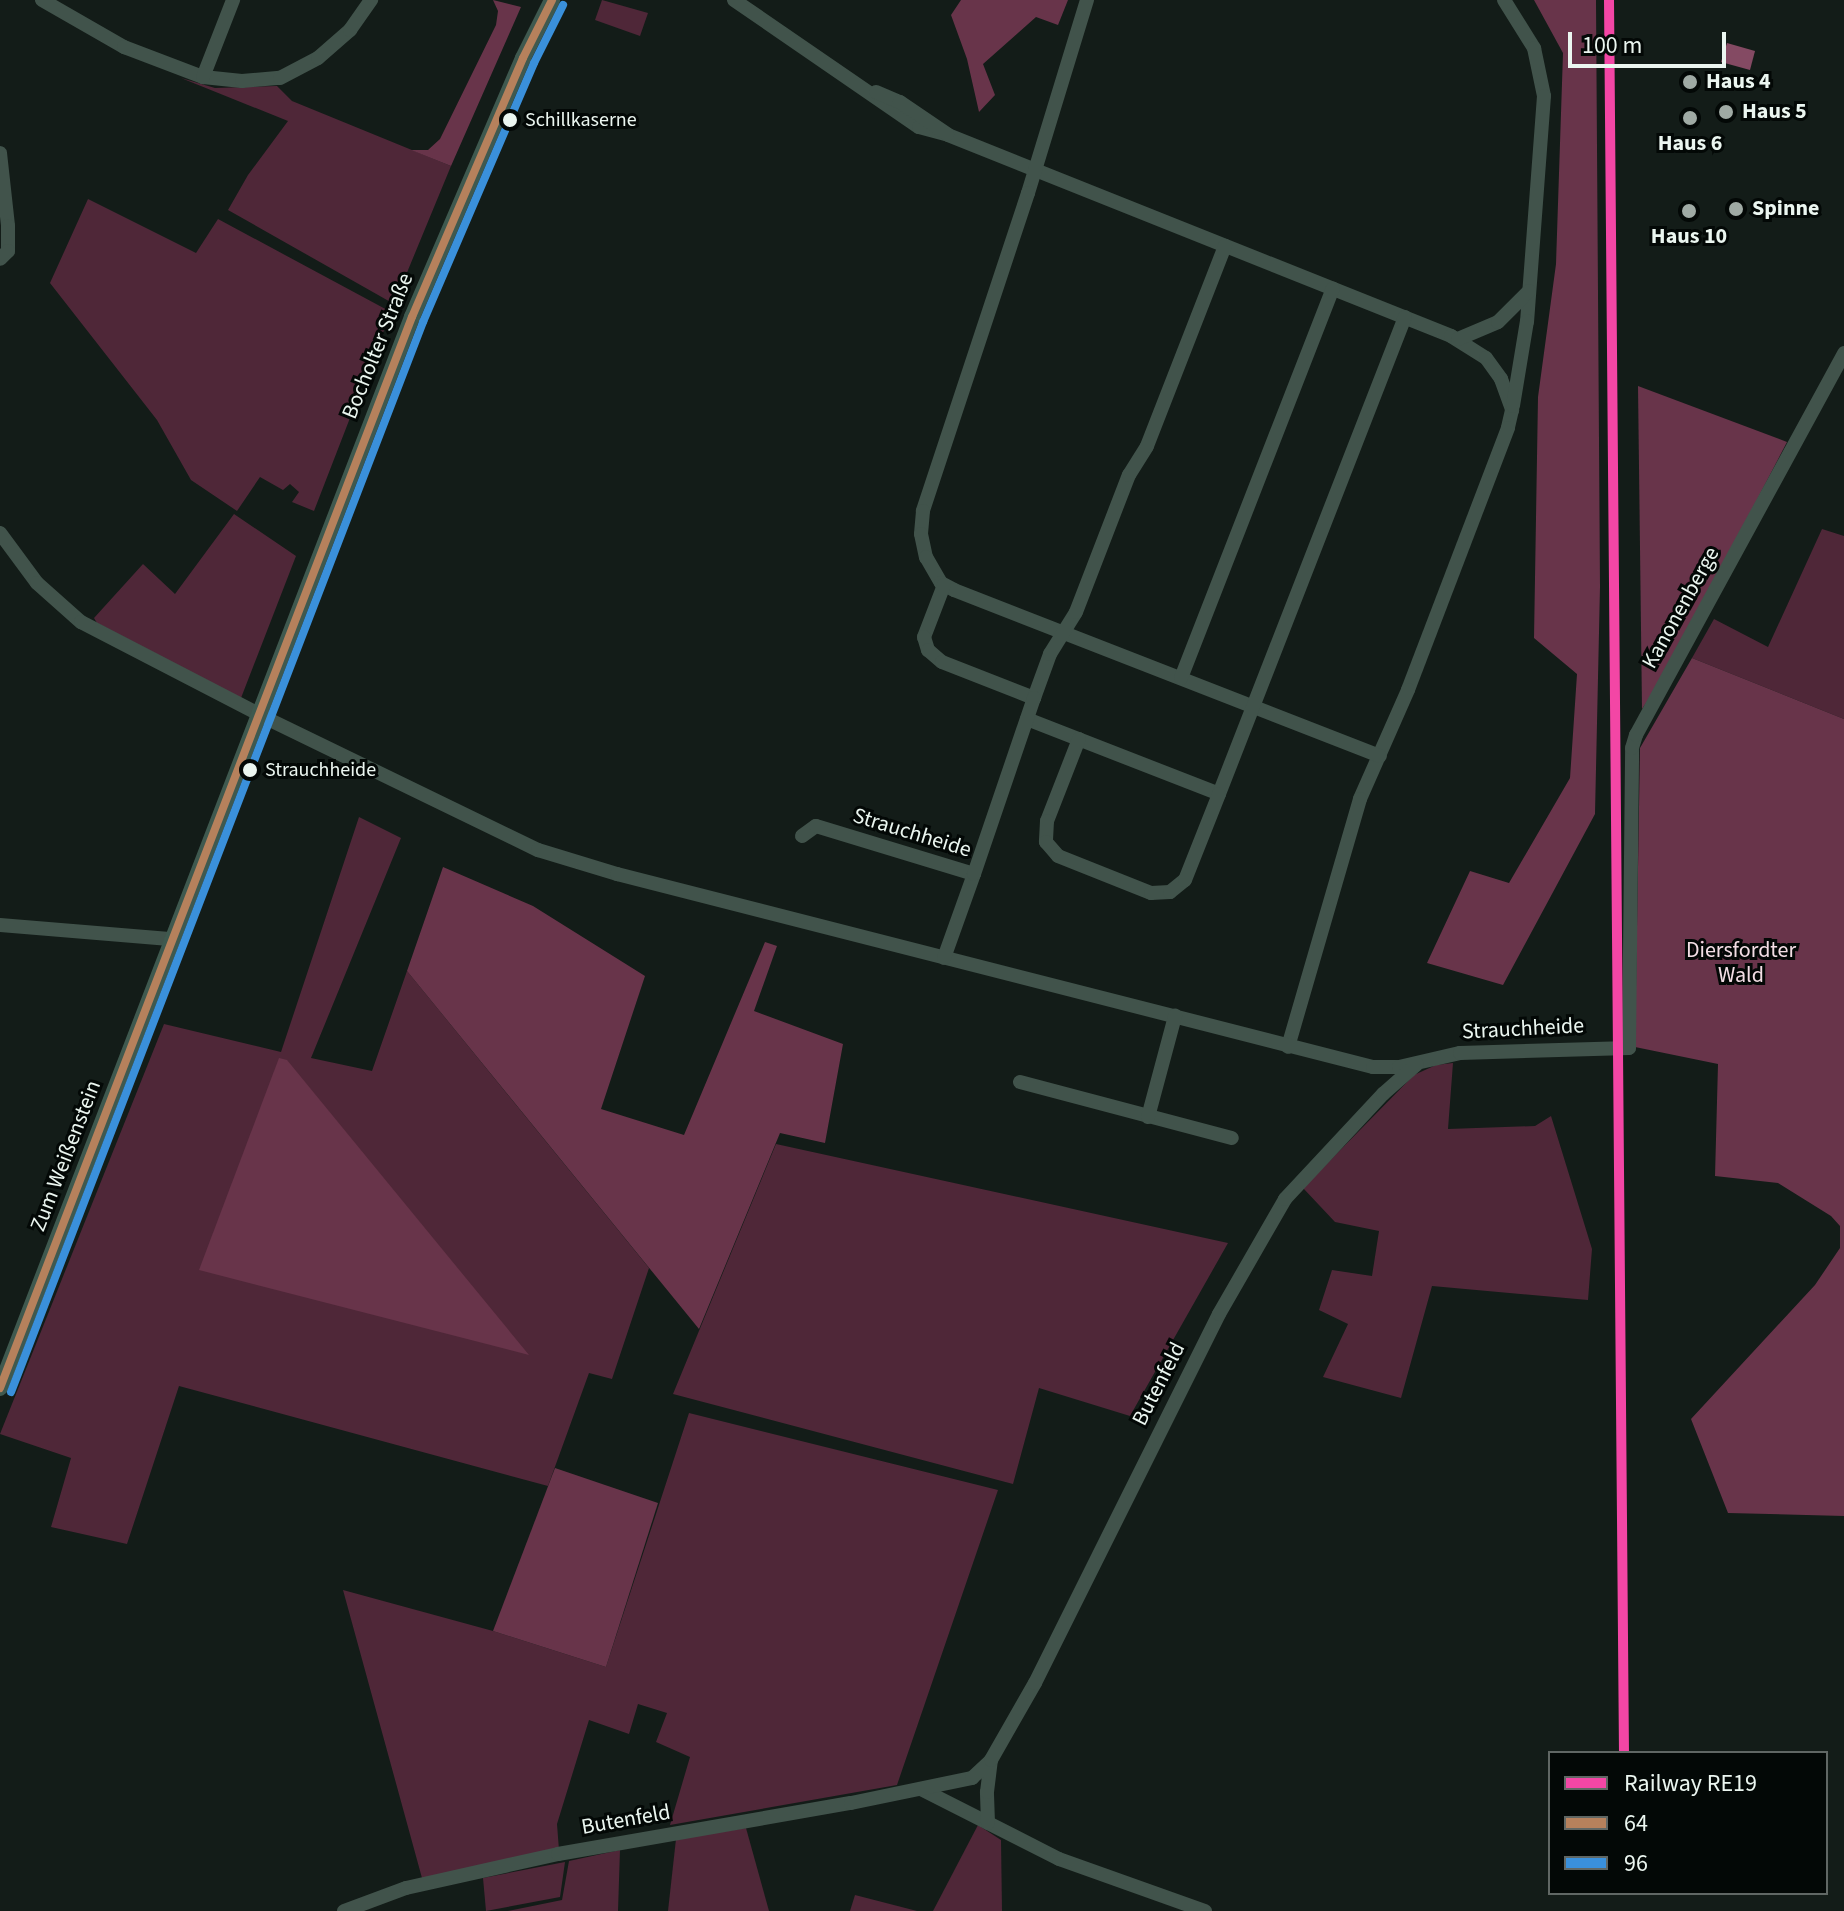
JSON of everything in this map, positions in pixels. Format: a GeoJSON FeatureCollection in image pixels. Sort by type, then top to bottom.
{"type":"FeatureCollection","features":[{"type":"Feature","properties":{"kind":"main road","name":"Bocholter Straße"},"geometry":{"type":"LineString","coordinates":[[256,719],[412,317],[523,58],[552,0]]}},
{"type":"Feature","properties":{"kind":"main road","name":"Zum Weißenstein"},"geometry":{"type":"LineString","coordinates":[[0,1388],[256,719]]}},
{"type":"Feature","properties":{"kind":"street"},"geometry":{"type":"LineString","coordinates":[[42,0],[65,5],[124,47],[203,77],[242,81],[280,78],[318,58],[350,30],[371,0]]}},
{"type":"Feature","properties":{"kind":"street"},"geometry":{"type":"LineString","coordinates":[[203,77],[233,0]]}},
{"type":"Feature","properties":{"kind":"street"},"geometry":{"type":"LineString","coordinates":[[734,0],[931,133],[948,135],[1458,339],[1495,369],[1507,391],[1512,410]]}},
{"type":"Feature","properties":{"kind":"street"},"geometry":{"type":"LineString","coordinates":[[1087,0],[923,511],[923,547],[944,585],[1380,756]]}},
{"type":"Feature","properties":{"kind":"street"},"geometry":{"type":"LineString","coordinates":[[1288,1047],[1360,799],[1380,756],[1508,428],[1520,373],[1529,290],[1543,78],[1534,48],[1504,0]]}},
{"type":"Feature","properties":{"kind":"street"},"geometry":{"type":"LineString","coordinates":[[0,153],[8,226],[8,251],[0,259]]}},
{"type":"Feature","properties":{"kind":"street"},"geometry":{"type":"LineString","coordinates":[[974,874],[1050,654],[1076,612],[1129,475],[1147,446],[1225,246]]}},
{"type":"Feature","properties":{"kind":"street"},"geometry":{"type":"LineString","coordinates":[[1181,678],[1333,289]]}},
{"type":"Feature","properties":{"kind":"street"},"geometry":{"type":"LineString","coordinates":[[1458,339],[1498,322],[1529,290]]}},
{"type":"Feature","properties":{"kind":"street"},"geometry":{"type":"LineString","coordinates":[[1079,739],[1047,821],[1046,842],[1058,856],[1157,894],[1170,892],[1181,885],[1405,317]]}},
{"type":"Feature","properties":{"kind":"street","name":"Kanonenberge"},"geometry":{"type":"LineString","coordinates":[[1629,1048],[1632,748],[1636,735],[1844,353]]}},
{"type":"Feature","properties":{"kind":"street","name":"Strauchheide"},"geometry":{"type":"LineString","coordinates":[[0,533],[37,583],[64,611],[256,719],[538,850],[944,958],[1373,1067],[1417,1064],[1460,1053],[1629,1048]]}},
{"type":"Feature","properties":{"kind":"street"},"geometry":{"type":"LineString","coordinates":[[944,585],[924,637],[928,650],[942,662],[1034,698]]}},
{"type":"Feature","properties":{"kind":"street"},"geometry":{"type":"LineString","coordinates":[[1027,719],[1219,794]]}},
{"type":"Feature","properties":{"kind":"street","name":"Strauchheide"},"geometry":{"type":"LineString","coordinates":[[802,836],[816,826],[974,874],[944,958]]}},
{"type":"Feature","properties":{"kind":"street"},"geometry":{"type":"LineString","coordinates":[[0,925],[172,939]]}},
{"type":"Feature","properties":{"kind":"street"},"geometry":{"type":"LineString","coordinates":[[1148,1117],[1175,1016]]}},
{"type":"Feature","properties":{"kind":"street","name":"Butenfeld"},"geometry":{"type":"LineString","coordinates":[[344,1911],[406,1888],[558,1854],[972,1778],[991,1760],[1035,1683],[1219,1314],[1285,1199],[1383,1094],[1417,1064]]}},
{"type":"Feature","properties":{"kind":"street"},"geometry":{"type":"LineString","coordinates":[[1373,1067],[1384,1082],[1383,1094]]}},
{"type":"Feature","properties":{"kind":"street"},"geometry":{"type":"LineString","coordinates":[[1020,1082],[1232,1138]]}},
{"type":"Feature","properties":{"kind":"street","name":"Butenfeld"},"geometry":{"type":"LineString","coordinates":[[988,1823],[987,1792],[991,1760]]}},
{"type":"Feature","properties":{"kind":"street"},"geometry":{"type":"LineString","coordinates":[[921,1789],[1059,1859],[1205,1911]]}},
{"type":"Feature","properties":{"kind":"shaded area"},"geometry":{"type":"Polygon","coordinates":[[[602,0],[648,13],[640,36],[595,20],[602,0]]]}},
{"type":"Feature","properties":{"kind":"shaded area"},"geometry":{"type":"Polygon","coordinates":[[[1727,43],[1755,51],[1750,70],[1721,62],[1727,43]]]}},
{"type":"Feature","properties":{"kind":"shaded area"},"geometry":{"type":"Polygon","coordinates":[[[181,78],[215,88],[277,86],[292,101],[451,166],[394,304],[228,210],[248,175],[288,121],[181,78]]]}},
{"type":"Feature","properties":{"kind":"shaded area"},"geometry":{"type":"Polygon","coordinates":[[[88,199],[196,253],[218,219],[391,312],[314,511],[292,502],[299,492],[290,484],[283,490],[260,477],[237,511],[191,480],[157,420],[50,283],[88,199]]]}},
{"type":"Feature","properties":{"kind":"shaded area"},"geometry":{"type":"Polygon","coordinates":[[[234,514],[296,556],[241,698],[97,623],[94,618],[143,564],[175,594],[234,514]]]}},
{"type":"Feature","properties":{"kind":"shaded area"},"geometry":{"type":"Polygon","coordinates":[[[1822,529],[1844,536],[1844,719],[1692,658],[1714,619],[1768,647],[1822,529]]]}},
{"type":"Feature","properties":{"kind":"shaded area"},"geometry":{"type":"Polygon","coordinates":[[[359,817],[401,838],[311,1058],[372,1071],[407,971],[649,1268],[612,1379],[589,1373],[548,1486],[179,1386],[127,1544],[51,1527],[71,1458],[0,1434],[164,1024],[281,1052],[359,817]]]}},
{"type":"Feature","properties":{"kind":"shaded area"},"geometry":{"type":"Polygon","coordinates":[[[1453,1063],[1448,1129],[1535,1126],[1551,1116],[1592,1249],[1588,1300],[1432,1286],[1401,1398],[1323,1377],[1348,1324],[1319,1310],[1332,1270],[1372,1276],[1379,1231],[1335,1222],[1303,1188],[1414,1075],[1436,1065],[1453,1063]]]}},
{"type":"Feature","properties":{"kind":"shaded area"},"geometry":{"type":"Polygon","coordinates":[[[776,1144],[1228,1243],[1130,1416],[1039,1388],[1013,1484],[673,1394],[776,1144]]]}},
{"type":"Feature","properties":{"kind":"shaded area"},"geometry":{"type":"Polygon","coordinates":[[[689,1413],[998,1490],[897,1785],[670,1825],[690,1757],[656,1742],[667,1713],[638,1704],[629,1734],[589,1720],[557,1824],[559,1850],[422,1878],[343,1590],[493,1631],[606,1667],[689,1413]]]}},
{"type":"Feature","properties":{"kind":"shaded area"},"geometry":{"type":"Polygon","coordinates":[[[978,1825],[1001,1840],[1002,1911],[933,1911],[978,1825]]]}},
{"type":"Feature","properties":{"kind":"shaded area"},"geometry":{"type":"Polygon","coordinates":[[[746,1828],[769,1911],[668,1911],[676,1839],[746,1828]]]}},
{"type":"Feature","properties":{"kind":"shaded area"},"geometry":{"type":"Polygon","coordinates":[[[620,1850],[618,1911],[508,1911],[562,1900],[569,1861],[620,1850]]]}},
{"type":"Feature","properties":{"kind":"shaded area"},"geometry":{"type":"Polygon","coordinates":[[[565,1862],[560,1897],[486,1911],[483,1878],[565,1862]]]}},
{"type":"Feature","properties":{"kind":"shaded area"},"geometry":{"type":"Polygon","coordinates":[[[855,1895],[917,1911],[850,1911],[855,1895]]]}},
{"type":"Feature","properties":{"kind":"green space"},"geometry":{"type":"Polygon","coordinates":[[[493,0],[521,7],[451,166],[411,150],[428,150],[440,139],[496,25],[498,11],[493,0]]]}},
{"type":"Feature","properties":{"kind":"green space"},"geometry":{"type":"Polygon","coordinates":[[[961,0],[1068,0],[1058,25],[1036,17],[983,64],[995,95],[979,112],[967,59],[951,15],[961,0]]]}},
{"type":"Feature","properties":{"kind":"green space"},"geometry":{"type":"Polygon","coordinates":[[[1534,0],[1596,0],[1600,587],[1595,814],[1503,985],[1427,963],[1470,871],[1509,883],[1570,778],[1577,674],[1534,638],[1538,397],[1556,264],[1563,53],[1534,0]]]}},
{"type":"Feature","properties":{"kind":"green space"},"geometry":{"type":"Polygon","coordinates":[[[1638,386],[1787,442],[1669,669],[1642,709],[1638,386]]]}},
{"type":"Feature","properties":{"kind":"green space","name":"Diersfordter Wald"},"geometry":{"type":"Polygon","coordinates":[[[1692,658],[1844,719],[1844,1516],[1728,1513],[1691,1419],[1815,1285],[1840,1248],[1840,1226],[1831,1216],[1778,1183],[1715,1176],[1718,1064],[1635,1047],[1640,748],[1692,658]]]}},
{"type":"Feature","properties":{"kind":"green space"},"geometry":{"type":"Polygon","coordinates":[[[443,867],[533,906],[645,976],[601,1109],[684,1135],[765,942],[777,946],[754,1011],[843,1044],[825,1143],[780,1133],[699,1329],[407,971],[443,867]]]}},
{"type":"Feature","properties":{"kind":"green space"},"geometry":{"type":"Polygon","coordinates":[[[279,1058],[287,1060],[529,1355],[199,1270],[279,1058]]]}},
{"type":"Feature","properties":{"kind":"green space"},"geometry":{"type":"Polygon","coordinates":[[[555,1468],[658,1503],[606,1667],[493,1631],[555,1468]]]}},
{"type":"Feature","properties":{"kind":"rail line","name":"RE19"},"geometry":{"type":"LineString","coordinates":[[1609,0],[1624,1751]]}},
{"type":"Feature","properties":{"kind":"transit line","name":"64"},"geometry":{"type":"LineString","coordinates":[[0,1388],[412,317],[523,58],[552,0]]}},
{"type":"Feature","properties":{"kind":"transit line","name":"96"},"geometry":{"type":"LineString","coordinates":[[11,1392],[423,322],[534,63],[563,5]]}},
{"type":"Feature","properties":{"kind":"place","name":"Haus 4"},"geometry":{"type":"Point","coordinates":[1690,82]}},
{"type":"Feature","properties":{"kind":"place","name":"Haus 5"},"geometry":{"type":"Point","coordinates":[1726,112]}},
{"type":"Feature","properties":{"kind":"place","name":"Haus 6"},"geometry":{"type":"Point","coordinates":[1690,118]}},
{"type":"Feature","properties":{"kind":"place","name":"Schillkaserne"},"geometry":{"type":"Point","coordinates":[510,120]}},
{"type":"Feature","properties":{"kind":"place","name":"Spinne"},"geometry":{"type":"Point","coordinates":[1736,209]}},
{"type":"Feature","properties":{"kind":"place","name":"Haus 10"},"geometry":{"type":"Point","coordinates":[1689,211]}},
{"type":"Feature","properties":{"kind":"place","name":"Strauchheide"},"geometry":{"type":"Point","coordinates":[250,770]}}]}
